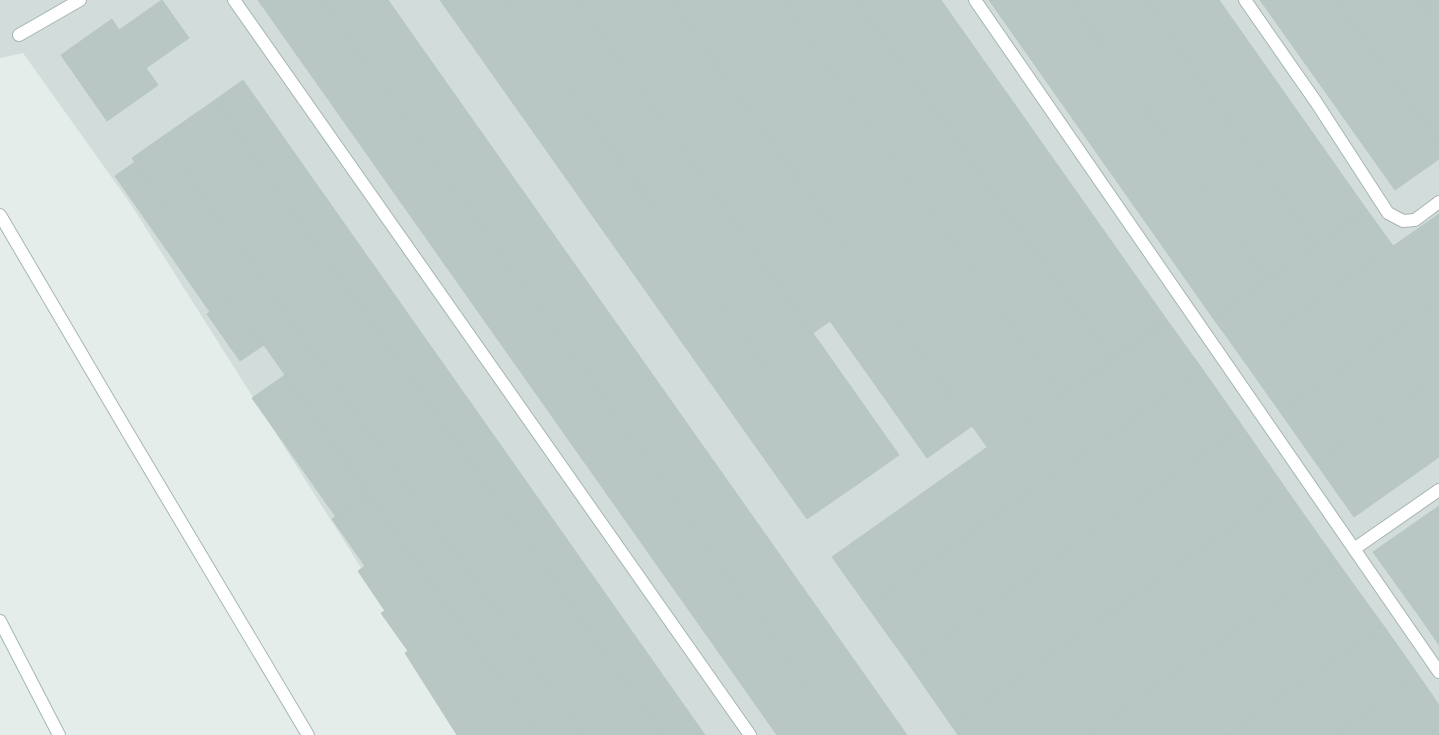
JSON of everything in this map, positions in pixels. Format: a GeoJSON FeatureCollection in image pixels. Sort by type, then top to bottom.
{"type":"FeatureCollection","features":[{"type":"Feature","properties":{"kind":"street"},"geometry":{"type":"LineString","coordinates":[[19,35],[80,0]]}},
{"type":"Feature","properties":{"kind":"street"},"geometry":{"type":"LineString","coordinates":[[234,0],[750,735]]}},
{"type":"Feature","properties":{"kind":"street"},"geometry":{"type":"LineString","coordinates":[[975,0],[1439,672]]}},
{"type":"Feature","properties":{"kind":"street"},"geometry":{"type":"LineString","coordinates":[[1245,0],[1316,102],[1388,213],[1403,221],[1415,220],[1439,202]]}},
{"type":"Feature","properties":{"kind":"street"},"geometry":{"type":"LineString","coordinates":[[0,214],[308,735]]}},
{"type":"Feature","properties":{"kind":"street"},"geometry":{"type":"LineString","coordinates":[[1354,549],[1439,490]]}},
{"type":"Feature","properties":{"kind":"street"},"geometry":{"type":"LineString","coordinates":[[0,621],[59,735]]}},
{"type":"Feature","properties":{"kind":"shaded area"},"geometry":{"type":"Polygon","coordinates":[[[0,0],[1439,0],[1439,735],[467,735],[130,203],[23,53],[0,58],[0,0]]]}},
{"type":"Feature","properties":{"kind":"building"},"geometry":{"type":"Polygon","coordinates":[[[162,0],[189,38],[146,68],[158,85],[107,121],[61,55],[112,19],[119,30],[162,0]]]}},
{"type":"Feature","properties":{"kind":"building"},"geometry":{"type":"Polygon","coordinates":[[[258,0],[322,0],[841,735],[777,735],[258,0]]]}},
{"type":"Feature","properties":{"kind":"building"},"geometry":{"type":"Polygon","coordinates":[[[322,0],[388,0],[907,735],[841,735],[322,0]]]}},
{"type":"Feature","properties":{"kind":"building"},"geometry":{"type":"Polygon","coordinates":[[[440,0],[507,0],[852,488],[807,519],[440,0]]]}},
{"type":"Feature","properties":{"kind":"building"},"geometry":{"type":"Polygon","coordinates":[[[507,0],[578,0],[899,455],[852,488],[507,0]]]}},
{"type":"Feature","properties":{"kind":"building"},"geometry":{"type":"Polygon","coordinates":[[[578,0],[671,0],[972,426],[927,458],[830,321],[813,333],[578,0]]]}},
{"type":"Feature","properties":{"kind":"building"},"geometry":{"type":"Polygon","coordinates":[[[671,0],[782,0],[1061,395],[987,447],[671,0]]]}},
{"type":"Feature","properties":{"kind":"building"},"geometry":{"type":"Polygon","coordinates":[[[782,0],[857,0],[1112,360],[1061,395],[782,0]]]}},
{"type":"Feature","properties":{"kind":"building"},"geometry":{"type":"Polygon","coordinates":[[[857,0],[941,0],[1167,320],[1112,360],[857,0]]]}},
{"type":"Feature","properties":{"kind":"building"},"geometry":{"type":"Polygon","coordinates":[[[989,0],[1070,0],[1268,280],[1213,318],[989,0]]]}},
{"type":"Feature","properties":{"kind":"building"},"geometry":{"type":"Polygon","coordinates":[[[1070,0],[1144,0],[1317,245],[1268,280],[1070,0]]]}},
{"type":"Feature","properties":{"kind":"building"},"geometry":{"type":"Polygon","coordinates":[[[1144,0],[1219,0],[1367,210],[1317,245],[1144,0]]]}},
{"type":"Feature","properties":{"kind":"building"},"geometry":{"type":"Polygon","coordinates":[[[1260,0],[1337,0],[1439,144],[1439,159],[1395,190],[1260,0]]]}},
{"type":"Feature","properties":{"kind":"building"},"geometry":{"type":"Polygon","coordinates":[[[1337,0],[1421,0],[1439,26],[1439,144],[1337,0]]]}},
{"type":"Feature","properties":{"kind":"building"},"geometry":{"type":"Polygon","coordinates":[[[1421,0],[1439,0],[1439,26],[1421,0]]]}},
{"type":"Feature","properties":{"kind":"building"},"geometry":{"type":"Polygon","coordinates":[[[243,80],[705,735],[663,735],[215,100],[243,80]]]}},
{"type":"Feature","properties":{"kind":"building"},"geometry":{"type":"Polygon","coordinates":[[[215,100],[663,735],[584,735],[162,137],[215,100]]]}},
{"type":"Feature","properties":{"kind":"building"},"geometry":{"type":"Polygon","coordinates":[[[162,137],[584,735],[539,735],[132,158],[162,137]]]}},
{"type":"Feature","properties":{"kind":"building"},"geometry":{"type":"Polygon","coordinates":[[[135,162],[230,298],[210,312],[115,176],[135,162]]]}},
{"type":"Feature","properties":{"kind":"building"},"geometry":{"type":"Polygon","coordinates":[[[1367,210],[1393,246],[1239,354],[1213,318],[1367,210]]]}},
{"type":"Feature","properties":{"kind":"building"},"geometry":{"type":"Polygon","coordinates":[[[1439,214],[1439,300],[1280,412],[1239,354],[1439,214]]]}},
{"type":"Feature","properties":{"kind":"building"},"geometry":{"type":"Polygon","coordinates":[[[230,298],[264,345],[240,361],[207,314],[230,298]]]}},
{"type":"Feature","properties":{"kind":"building"},"geometry":{"type":"Polygon","coordinates":[[[1439,300],[1439,376],[1316,463],[1280,412],[1439,300]]]}},
{"type":"Feature","properties":{"kind":"building"},"geometry":{"type":"Polygon","coordinates":[[[1167,320],[1203,370],[867,606],[832,557],[1167,320]]]}},
{"type":"Feature","properties":{"kind":"building"},"geometry":{"type":"Polygon","coordinates":[[[1203,370],[1243,427],[908,663],[867,606],[1203,370]]]}},
{"type":"Feature","properties":{"kind":"building"},"geometry":{"type":"Polygon","coordinates":[[[285,375],[369,494],[336,517],[252,398],[285,375]]]}},
{"type":"Feature","properties":{"kind":"building"},"geometry":{"type":"Polygon","coordinates":[[[1439,376],[1439,457],[1354,517],[1316,463],[1439,376]]]}},
{"type":"Feature","properties":{"kind":"building"},"geometry":{"type":"Polygon","coordinates":[[[1243,427],[1286,489],[951,725],[908,663],[1243,427]]]}},
{"type":"Feature","properties":{"kind":"building"},"geometry":{"type":"Polygon","coordinates":[[[1286,489],[1336,560],[1087,735],[958,735],[951,725],[1286,489]]]}},
{"type":"Feature","properties":{"kind":"building"},"geometry":{"type":"Polygon","coordinates":[[[369,494],[539,735],[457,735],[405,653],[408,651],[381,613],[385,611],[358,571],[365,566],[332,519],[369,494]]]}},
{"type":"Feature","properties":{"kind":"building"},"geometry":{"type":"Polygon","coordinates":[[[1439,506],[1439,602],[1419,616],[1373,552],[1439,506]]]}},
{"type":"Feature","properties":{"kind":"building"},"geometry":{"type":"Polygon","coordinates":[[[1336,560],[1383,625],[1227,735],[1087,735],[1336,560]]]}},
{"type":"Feature","properties":{"kind":"building"},"geometry":{"type":"Polygon","coordinates":[[[1439,602],[1439,645],[1419,616],[1439,602]]]}},
{"type":"Feature","properties":{"kind":"building"},"geometry":{"type":"Polygon","coordinates":[[[1383,625],[1419,676],[1335,735],[1227,735],[1383,625]]]}},
{"type":"Feature","properties":{"kind":"building"},"geometry":{"type":"Polygon","coordinates":[[[1419,676],[1439,705],[1439,735],[1335,735],[1419,676]]]}}]}
